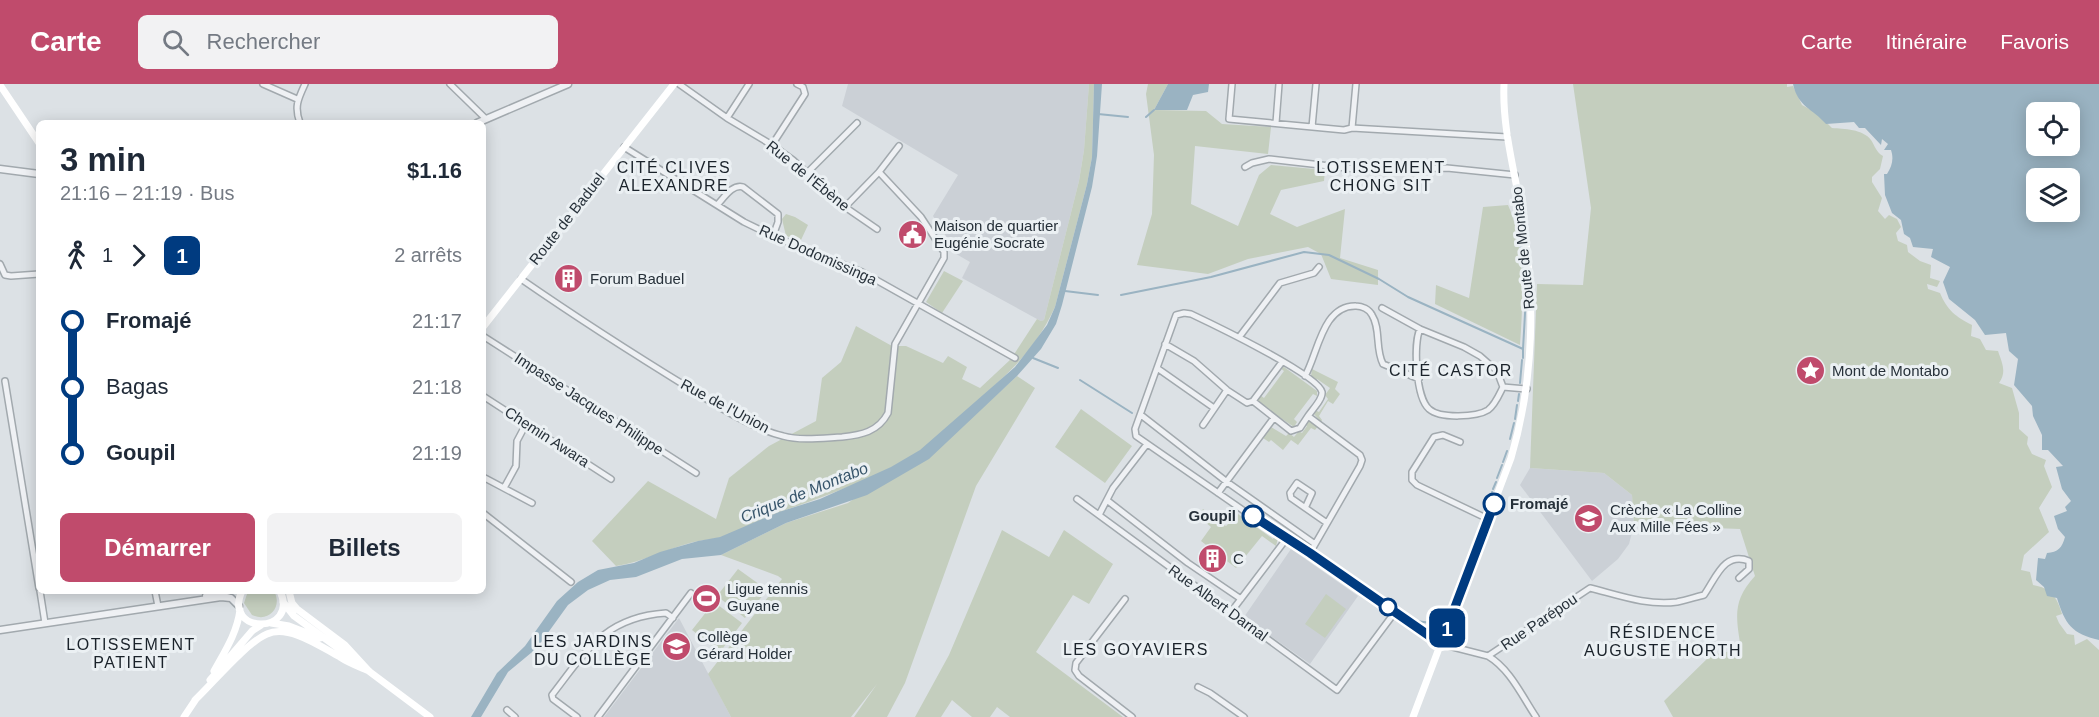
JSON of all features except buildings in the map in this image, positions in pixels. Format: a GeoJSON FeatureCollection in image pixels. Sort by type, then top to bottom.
{"type":"FeatureCollection","features":[{"type":"Feature","properties":{"kind":"main road","name":"Route de Baduel"},"geometry":{"type":"LineString","coordinates":[[486,317],[521,279],[674,84]]}},
{"type":"Feature","properties":{"kind":"main road","name":"Route de Montabo"},"geometry":{"type":"LineString","coordinates":[[1413,717],[1516,441],[1527,389],[1530,295],[1523,219],[1507,136],[1504,84]]}},
{"type":"Feature","properties":{"kind":"main road"},"geometry":{"type":"LineString","coordinates":[[0,86],[36,139]]}},
{"type":"Feature","properties":{"kind":"main road"},"geometry":{"type":"LineString","coordinates":[[205,686],[231,641],[238,622],[240,594]]}},
{"type":"Feature","properties":{"kind":"main road"},"geometry":{"type":"LineString","coordinates":[[281,594],[287,610],[294,616],[430,717]]}},
{"type":"Feature","properties":{"kind":"main road"},"geometry":{"type":"LineString","coordinates":[[290,594],[292,603],[297,609],[345,645],[369,671]]}},
{"type":"Feature","properties":{"kind":"main road"},"geometry":{"type":"LineString","coordinates":[[270,623],[281,612],[283,602]]}},
{"type":"Feature","properties":{"kind":"main road"},"geometry":{"type":"LineString","coordinates":[[239,608],[248,621],[261,625]]}},
{"type":"Feature","properties":{"kind":"main road"},"geometry":{"type":"LineString","coordinates":[[184,717],[205,686],[252,631],[261,625],[270,623],[289,626],[334,644]]}},
{"type":"Feature","properties":{"kind":"main road"},"geometry":{"type":"LineString","coordinates":[[195,700],[250,645],[268,633],[285,632],[322,646],[369,671]]}},
{"type":"Feature","properties":{"kind":"street"},"geometry":{"type":"LineString","coordinates":[[263,84],[297,99]]}},
{"type":"Feature","properties":{"kind":"street"},"geometry":{"type":"LineString","coordinates":[[299,120],[296,108],[297,99],[305,84]]}},
{"type":"Feature","properties":{"kind":"street"},"geometry":{"type":"LineString","coordinates":[[450,84],[486,119],[568,84]]}},
{"type":"Feature","properties":{"kind":"street","name":"Rue de l'Ébène"},"geometry":{"type":"LineString","coordinates":[[679,84],[793,160],[845,207],[877,229]]}},
{"type":"Feature","properties":{"kind":"street"},"geometry":{"type":"LineString","coordinates":[[727,118],[749,84]]}},
{"type":"Feature","properties":{"kind":"street"},"geometry":{"type":"LineString","coordinates":[[772,145],[805,94],[805,91],[797,84]]}},
{"type":"Feature","properties":{"kind":"street"},"geometry":{"type":"LineString","coordinates":[[1232,84],[1229,119],[1344,130],[1352,128],[1507,136]]}},
{"type":"Feature","properties":{"kind":"street"},"geometry":{"type":"LineString","coordinates":[[1276,123],[1279,84]]}},
{"type":"Feature","properties":{"kind":"street"},"geometry":{"type":"LineString","coordinates":[[1312,127],[1316,84]]}},
{"type":"Feature","properties":{"kind":"street"},"geometry":{"type":"LineString","coordinates":[[1352,128],[1356,84]]}},
{"type":"Feature","properties":{"kind":"street"},"geometry":{"type":"LineString","coordinates":[[807,173],[857,123]]}},
{"type":"Feature","properties":{"kind":"street"},"geometry":{"type":"LineString","coordinates":[[845,207],[879,172],[899,146]]}},
{"type":"Feature","properties":{"kind":"street","name":"Rue Dodomissinga"},"geometry":{"type":"LineString","coordinates":[[624,147],[744,222],[862,272],[1016,357]]}},
{"type":"Feature","properties":{"kind":"street"},"geometry":{"type":"LineString","coordinates":[[1245,166],[1269,159],[1364,170],[1447,168],[1515,174]]}},
{"type":"Feature","properties":{"kind":"street"},"geometry":{"type":"LineString","coordinates":[[0,169],[36,174]]}},
{"type":"Feature","properties":{"kind":"street","name":"Rue de l'Union"},"geometry":{"type":"LineString","coordinates":[[521,279],[722,408],[782,436],[823,438],[860,435],[872,430],[888,413],[896,344],[944,258],[944,252],[921,217],[879,172]]}},
{"type":"Feature","properties":{"kind":"street"},"geometry":{"type":"LineString","coordinates":[[717,205],[734,188],[742,187],[778,214],[773,236]]}},
{"type":"Feature","properties":{"kind":"street"},"geometry":{"type":"LineString","coordinates":[[0,264],[5,274],[11,276],[36,274]]}},
{"type":"Feature","properties":{"kind":"street"},"geometry":{"type":"LineString","coordinates":[[1240,336],[1280,283],[1314,273],[1319,267]]}},
{"type":"Feature","properties":{"kind":"street"},"geometry":{"type":"LineString","coordinates":[[1305,376],[1315,356],[1322,331],[1342,309],[1358,306],[1368,310],[1375,322],[1379,356],[1383,364],[1419,379]]}},
{"type":"Feature","properties":{"kind":"street"},"geometry":{"type":"LineString","coordinates":[[1382,308],[1420,329],[1464,347],[1480,356],[1497,371],[1503,387],[1489,410],[1476,415],[1444,414],[1428,409],[1423,399],[1415,348],[1420,329]]}},
{"type":"Feature","properties":{"kind":"street"},"geometry":{"type":"LineString","coordinates":[[1253,401],[1288,430],[1293,431],[1300,428],[1321,398],[1322,392],[1305,376],[1240,336],[1191,314],[1176,315],[1136,429],[1136,436],[1441,644],[1488,656],[1506,672],[1536,717]]}},
{"type":"Feature","properties":{"kind":"street","name":"Impasse Jacques Philippe"},"geometry":{"type":"LineString","coordinates":[[486,338],[696,473]]}},
{"type":"Feature","properties":{"kind":"street"},"geometry":{"type":"LineString","coordinates":[[1165,344],[1194,361],[1227,390],[1247,403],[1253,401],[1282,362]]}},
{"type":"Feature","properties":{"kind":"street"},"geometry":{"type":"LineString","coordinates":[[1157,368],[1214,408]]}},
{"type":"Feature","properties":{"kind":"street"},"geometry":{"type":"LineString","coordinates":[[5,381],[36,571]]}},
{"type":"Feature","properties":{"kind":"street"},"geometry":{"type":"LineString","coordinates":[[1503,387],[1527,389]]}},
{"type":"Feature","properties":{"kind":"street"},"geometry":{"type":"LineString","coordinates":[[1203,425],[1227,390]]}},
{"type":"Feature","properties":{"kind":"street","name":"Chemin Awara"},"geometry":{"type":"LineString","coordinates":[[486,398],[611,479]]}},
{"type":"Feature","properties":{"kind":"street"},"geometry":{"type":"LineString","coordinates":[[1141,415],[1227,482],[1315,544]]}},
{"type":"Feature","properties":{"kind":"street"},"geometry":{"type":"LineString","coordinates":[[1308,416],[1359,455],[1362,460],[1310,553]]}},
{"type":"Feature","properties":{"kind":"street"},"geometry":{"type":"LineString","coordinates":[[1218,493],[1273,418]]}},
{"type":"Feature","properties":{"kind":"street"},"geometry":{"type":"LineString","coordinates":[[504,488],[516,466],[517,441],[526,424]]}},
{"type":"Feature","properties":{"kind":"street"},"geometry":{"type":"LineString","coordinates":[[1460,442],[1443,435],[1434,437],[1412,472],[1412,480],[1417,485],[1488,519]]}},
{"type":"Feature","properties":{"kind":"street"},"geometry":{"type":"LineString","coordinates":[[1099,515],[1113,488],[1147,444]]}},
{"type":"Feature","properties":{"kind":"street"},"geometry":{"type":"LineString","coordinates":[[486,479],[532,502]]}},
{"type":"Feature","properties":{"kind":"street"},"geometry":{"type":"LineString","coordinates":[[1305,506],[1312,493],[1297,483],[1290,496],[1328,523]]}},
{"type":"Feature","properties":{"kind":"street","name":"Rue Albert Darnal"},"geometry":{"type":"LineString","coordinates":[[1077,499],[1337,690],[1395,612]]}},
{"type":"Feature","properties":{"kind":"street","name":"Rue Albert Darnal"},"geometry":{"type":"LineString","coordinates":[[1108,501],[1188,563],[1241,599],[1287,538]]}},
{"type":"Feature","properties":{"kind":"street"},"geometry":{"type":"LineString","coordinates":[[486,515],[572,582]]}},
{"type":"Feature","properties":{"kind":"street","name":"Rue Parépou"},"geometry":{"type":"LineString","coordinates":[[1488,656],[1590,588],[1615,592],[1636,600],[1676,602],[1704,595],[1725,562],[1740,558],[1749,561],[1749,569],[1739,578]]}},
{"type":"Feature","properties":{"kind":"street"},"geometry":{"type":"LineString","coordinates":[[598,717],[692,593]]}},
{"type":"Feature","properties":{"kind":"street"},"geometry":{"type":"LineString","coordinates":[[40,594],[45,623]]}},
{"type":"Feature","properties":{"kind":"street"},"geometry":{"type":"LineString","coordinates":[[156,594],[158,606]]}},
{"type":"Feature","properties":{"kind":"street"},"geometry":{"type":"LineString","coordinates":[[185,602],[218,594]]}},
{"type":"Feature","properties":{"kind":"street"},"geometry":{"type":"LineString","coordinates":[[0,630],[227,597],[239,608]]}},
{"type":"Feature","properties":{"kind":"street"},"geometry":{"type":"LineString","coordinates":[[1125,599],[1076,663],[1075,670],[1079,676],[1132,717]]}},
{"type":"Feature","properties":{"kind":"street"},"geometry":{"type":"LineString","coordinates":[[1231,612],[1241,599]]}},
{"type":"Feature","properties":{"kind":"street"},"geometry":{"type":"LineString","coordinates":[[577,717],[553,699],[552,695],[595,641],[608,631],[633,618],[666,613],[673,618]]}},
{"type":"Feature","properties":{"kind":"street"},"geometry":{"type":"LineString","coordinates":[[1198,687],[1244,717]]}},
{"type":"Feature","properties":{"kind":"street"},"geometry":{"type":"LineString","coordinates":[[507,710],[515,717]]}},
{"type":"Feature","properties":{"kind":"shaded area"},"geometry":{"type":"Polygon","coordinates":[[[848,84],[1089,84],[1079,181],[1044,320],[1037,319],[962,278],[970,262],[951,251],[953,247],[933,216],[958,175],[842,106],[848,84]]]}},
{"type":"Feature","properties":{"kind":"shaded area","name":"Crèche « La Colline Aux Mille Fées »"},"geometry":{"type":"Polygon","coordinates":[[[1530,468],[1604,473],[1632,495],[1634,525],[1629,544],[1618,559],[1592,581],[1520,485],[1530,468]]]}},
{"type":"Feature","properties":{"kind":"shaded area"},"geometry":{"type":"Polygon","coordinates":[[[1291,549],[1358,596],[1310,664],[1244,617],[1291,549]]]}},
{"type":"Feature","properties":{"kind":"shaded area","name":"Collège Gérard Holder"},"geometry":{"type":"Polygon","coordinates":[[[679,618],[731,717],[604,717],[679,618]]]}},
{"type":"Feature","properties":{"kind":"green space"},"geometry":{"type":"Polygon","coordinates":[[[1089,84],[1094,84],[1092,157],[1055,307],[1039,336],[1011,369],[933,441],[902,462],[851,486],[721,537],[690,543],[635,562],[616,566],[592,541],[648,481],[716,519],[729,478],[769,446],[816,421],[822,378],[841,362],[856,326],[892,346],[906,346],[943,363],[948,356],[967,367],[962,379],[980,388],[1011,359],[1037,319],[1044,320],[1079,181],[1089,84]]]}},
{"type":"Feature","properties":{"kind":"green space"},"geometry":{"type":"Polygon","coordinates":[[[1148,84],[1168,84],[1154,110],[1206,111],[1222,124],[1271,127],[1268,154],[1195,146],[1191,204],[1238,226],[1259,175],[1271,165],[1325,170],[1324,181],[1281,190],[1270,214],[1297,227],[1345,209],[1340,258],[1378,270],[1378,285],[1331,279],[1321,254],[1308,247],[1248,259],[1208,274],[1137,265],[1152,214],[1154,155],[1146,94],[1148,84]]]}},
{"type":"Feature","properties":{"kind":"green space"},"geometry":{"type":"Polygon","coordinates":[[[1573,84],[1787,84],[1787,87],[1793,86],[1802,105],[1817,113],[1832,128],[1848,129],[1868,136],[1883,156],[1880,169],[1872,177],[1872,182],[1882,198],[1878,211],[1885,219],[1889,215],[1897,219],[1901,227],[1896,233],[1898,241],[1907,245],[1908,252],[1920,261],[1931,265],[1930,278],[1940,281],[1937,287],[1927,284],[1928,289],[1940,293],[1953,312],[1972,325],[1971,336],[1980,339],[1986,350],[1998,351],[2003,371],[1999,383],[2012,388],[2019,413],[2019,429],[2028,437],[2027,444],[2032,454],[2046,460],[2044,466],[2052,487],[2039,508],[2049,532],[2024,555],[2021,570],[2030,572],[2033,585],[2044,588],[2055,598],[2062,614],[2056,616],[2067,634],[2074,635],[2075,645],[2087,639],[2099,650],[2099,717],[1673,717],[1664,701],[1711,655],[1741,649],[1737,618],[1739,602],[1742,593],[1755,576],[1740,529],[1634,525],[1632,495],[1604,473],[1530,468],[1537,284],[1583,285],[1591,208],[1573,84]]]}},
{"type":"Feature","properties":{"kind":"green space"},"geometry":{"type":"Polygon","coordinates":[[[1508,205],[1518,238],[1522,274],[1520,345],[1435,304],[1436,285],[1469,298],[1483,207],[1508,205]]]}},
{"type":"Feature","properties":{"kind":"green space"},"geometry":{"type":"Polygon","coordinates":[[[786,214],[808,225],[801,240],[786,236],[782,219],[786,214]]]}},
{"type":"Feature","properties":{"kind":"green space"},"geometry":{"type":"Polygon","coordinates":[[[944,271],[963,281],[942,313],[926,302],[944,271]]]}},
{"type":"Feature","properties":{"kind":"green space"},"geometry":{"type":"Polygon","coordinates":[[[1284,367],[1317,391],[1317,396],[1313,394],[1294,419],[1297,422],[1294,427],[1257,402],[1260,395],[1264,398],[1284,371],[1280,368],[1284,367]]]}},
{"type":"Feature","properties":{"kind":"green space"},"geometry":{"type":"Polygon","coordinates":[[[1312,369],[1338,382],[1335,389],[1340,394],[1333,404],[1328,401],[1319,416],[1321,422],[1313,413],[1315,410],[1319,412],[1328,399],[1325,395],[1330,388],[1317,379],[1315,382],[1311,376],[1312,369]]]}},
{"type":"Feature","properties":{"kind":"green space"},"geometry":{"type":"Polygon","coordinates":[[[1017,376],[1035,388],[976,486],[905,683],[887,717],[854,717],[877,684],[851,717],[731,717],[708,674],[782,579],[721,555],[786,523],[848,503],[970,419],[1017,376]]]}},
{"type":"Feature","properties":{"kind":"green space"},"geometry":{"type":"Polygon","coordinates":[[[1081,409],[1132,446],[1105,483],[1055,447],[1081,409]]]}},
{"type":"Feature","properties":{"kind":"green space"},"geometry":{"type":"Polygon","coordinates":[[[1308,420],[1318,426],[1315,430],[1311,428],[1298,445],[1291,440],[1283,450],[1271,440],[1269,442],[1263,438],[1271,427],[1286,436],[1289,433],[1294,437],[1299,431],[1302,433],[1307,426],[1304,424],[1308,420]]]}},
{"type":"Feature","properties":{"kind":"green space"},"geometry":{"type":"Polygon","coordinates":[[[1203,509],[1226,526],[1238,514],[1273,539],[1275,535],[1278,538],[1276,546],[1262,536],[1236,568],[1201,541],[1211,527],[1198,516],[1203,509]]]}},
{"type":"Feature","properties":{"kind":"green space"},"geometry":{"type":"Polygon","coordinates":[[[1002,530],[1049,557],[1064,530],[1113,564],[1089,604],[1073,595],[1036,652],[1123,717],[1010,717],[997,707],[990,717],[972,717],[952,700],[941,717],[915,717],[949,655],[1002,530]]]}},
{"type":"Feature","properties":{"kind":"green space"},"geometry":{"type":"Polygon","coordinates":[[[738,569],[767,590],[745,618],[717,596],[738,569]]]}},
{"type":"Feature","properties":{"kind":"green space"},"geometry":{"type":"Polygon","coordinates":[[[247,594],[275,594],[277,603],[269,615],[258,617],[252,615],[244,603],[247,594]]]}},
{"type":"Feature","properties":{"kind":"green space"},"geometry":{"type":"Polygon","coordinates":[[[1326,594],[1346,609],[1325,638],[1305,624],[1326,594]]]}},
{"type":"Feature","properties":{"kind":"green space"},"geometry":{"type":"Polygon","coordinates":[[[714,602],[742,623],[720,652],[692,630],[714,602]]]}},
{"type":"Feature","properties":{"kind":"water"},"geometry":{"type":"Polygon","coordinates":[[[1094,84],[1102,84],[1097,156],[1092,187],[1062,305],[1056,324],[1041,349],[1017,376],[929,459],[867,495],[786,523],[721,555],[682,559],[636,577],[610,580],[588,590],[568,605],[537,648],[508,672],[481,717],[471,717],[497,673],[525,646],[557,601],[578,582],[598,570],[634,563],[660,552],[720,537],[779,512],[820,499],[891,467],[920,450],[1015,367],[1047,325],[1055,307],[1092,157],[1094,84]]]}},
{"type":"Feature","properties":{"kind":"water"},"geometry":{"type":"Polygon","coordinates":[[[1168,84],[1209,84],[1208,92],[1193,95],[1187,110],[1154,110],[1168,84]]]}},
{"type":"Feature","properties":{"kind":"water"},"geometry":{"type":"Polygon","coordinates":[[[1793,84],[2099,84],[2099,640],[2076,631],[2063,615],[2057,598],[2047,596],[2044,587],[2036,580],[2038,558],[2045,559],[2047,553],[2059,549],[2065,537],[2058,529],[2054,516],[2067,511],[2065,507],[2071,501],[2062,489],[2056,467],[2063,466],[2048,450],[2042,450],[2042,435],[2033,416],[2032,406],[2014,385],[2018,359],[2009,351],[2006,333],[1985,335],[1975,320],[1949,299],[1943,282],[1950,267],[1931,257],[1933,249],[1913,247],[1910,238],[1904,234],[1901,220],[1892,213],[1885,195],[1884,174],[1889,171],[1892,159],[1891,150],[1884,150],[1888,144],[1882,139],[1881,145],[1865,128],[1859,128],[1854,122],[1826,124],[1798,98],[1793,84]]]}},
{"type":"Feature","properties":{"kind":"waterway"},"geometry":{"type":"LineString","coordinates":[[1146,117],[1154,110]]}},
{"type":"Feature","properties":{"kind":"waterway"},"geometry":{"type":"LineString","coordinates":[[1098,114],[1128,117]]}},
{"type":"Feature","properties":{"kind":"waterway"},"geometry":{"type":"LineString","coordinates":[[1518,222],[1526,296],[1523,349]]}},
{"type":"Feature","properties":{"kind":"waterway"},"geometry":{"type":"LineString","coordinates":[[1121,295],[1211,277],[1304,252],[1329,255],[1379,279],[1408,297],[1523,349],[1523,358]]}},
{"type":"Feature","properties":{"kind":"waterway"},"geometry":{"type":"LineString","coordinates":[[1065,291],[1098,295]]}},
{"type":"Feature","properties":{"kind":"waterway"},"geometry":{"type":"LineString","coordinates":[[1033,358],[1058,368]]}},
{"type":"Feature","properties":{"kind":"waterway"},"geometry":{"type":"LineString","coordinates":[[1520,383],[1522,360]]}},
{"type":"Feature","properties":{"kind":"waterway"},"geometry":{"type":"LineString","coordinates":[[1080,380],[1132,413]]}},
{"type":"Feature","properties":{"kind":"waterway"},"geometry":{"type":"LineString","coordinates":[[1518,401],[1519,394]]}},
{"type":"Feature","properties":{"kind":"waterway"},"geometry":{"type":"LineString","coordinates":[[1515,419],[1517,405]]}},
{"type":"Feature","properties":{"kind":"waterway"},"geometry":{"type":"LineString","coordinates":[[1510,439],[1514,423]]}},
{"type":"Feature","properties":{"kind":"waterway"},"geometry":{"type":"LineString","coordinates":[[1503,462],[1507,451]]}},
{"type":"Feature","properties":{"kind":"waterway"},"geometry":{"type":"LineString","coordinates":[[1497,478],[1502,465]]}},
{"type":"Feature","properties":{"kind":"waterway"},"geometry":{"type":"LineString","coordinates":[[1493,489],[1496,482]]}},
{"type":"Feature","properties":{"kind":"waterway"},"geometry":{"type":"LineString","coordinates":[[1485,511],[1492,492]]}},
{"type":"Feature","properties":{"kind":"waterway"},"geometry":{"type":"LineString","coordinates":[[1410,617],[1416,621],[1439,624]]}},
{"type":"Feature","properties":{"kind":"bus line","name":"1"},"geometry":{"type":"LineString","coordinates":[[1253,516],[1441,644],[1494,504]]}},
{"type":"Feature","properties":{"kind":"place","name":"Maison de quartier Eugénie Socrate"},"geometry":{"type":"Point","coordinates":[913,235]}},
{"type":"Feature","properties":{"kind":"place","name":"Forum Baduel"},"geometry":{"type":"Point","coordinates":[569,279]}},
{"type":"Feature","properties":{"kind":"place","name":"Mont de Montabo"},"geometry":{"type":"Point","coordinates":[1811,371]}},
{"type":"Feature","properties":{"kind":"place","name":"Fromajé"},"geometry":{"type":"Point","coordinates":[1494,504]}},
{"type":"Feature","properties":{"kind":"place","name":"Goupil"},"geometry":{"type":"Point","coordinates":[1253,516]}},
{"type":"Feature","properties":{"kind":"place","name":"Crèche « La Colline Aux Mille Fées »"},"geometry":{"type":"Point","coordinates":[1589,519]}},
{"type":"Feature","properties":{"kind":"place","name":"C"},"geometry":{"type":"Point","coordinates":[1212,559]}},
{"type":"Feature","properties":{"kind":"place","name":"Ligue tennis Guyane"},"geometry":{"type":"Point","coordinates":[706,598]}},
{"type":"Feature","properties":{"kind":"place","name":"Collège Gérard Holder"},"geometry":{"type":"Point","coordinates":[676,646]}},
{"type":"Feature","properties":{"kind":"district","name":"CITÉ CLIVES ALEXANDRE"},"geometry":{"type":"Point","coordinates":[674,176]}},
{"type":"Feature","properties":{"kind":"district","name":"LOTISSEMENT CHONG SIT"},"geometry":{"type":"Point","coordinates":[1381,176]}},
{"type":"Feature","properties":{"kind":"district","name":"CITÉ CASTOR"},"geometry":{"type":"Point","coordinates":[1451,370]}},
{"type":"Feature","properties":{"kind":"district","name":"RÉSIDENCE AUGUSTE HORTH"},"geometry":{"type":"Point","coordinates":[1663,641]}},
{"type":"Feature","properties":{"kind":"district","name":"LES GOYAVIERS"},"geometry":{"type":"Point","coordinates":[1136,649]}},
{"type":"Feature","properties":{"kind":"district","name":"LES JARDINS DU COLLÈGE"},"geometry":{"type":"Point","coordinates":[593,650]}},
{"type":"Feature","properties":{"kind":"district","name":"LOTISSEMENT PATIENT"},"geometry":{"type":"Point","coordinates":[131,653]}},
{"type":"Feature","properties":{"kind":"water label","name":"Crique de Montabo"},"geometry":{"type":"Point","coordinates":[804,492]}}]}
